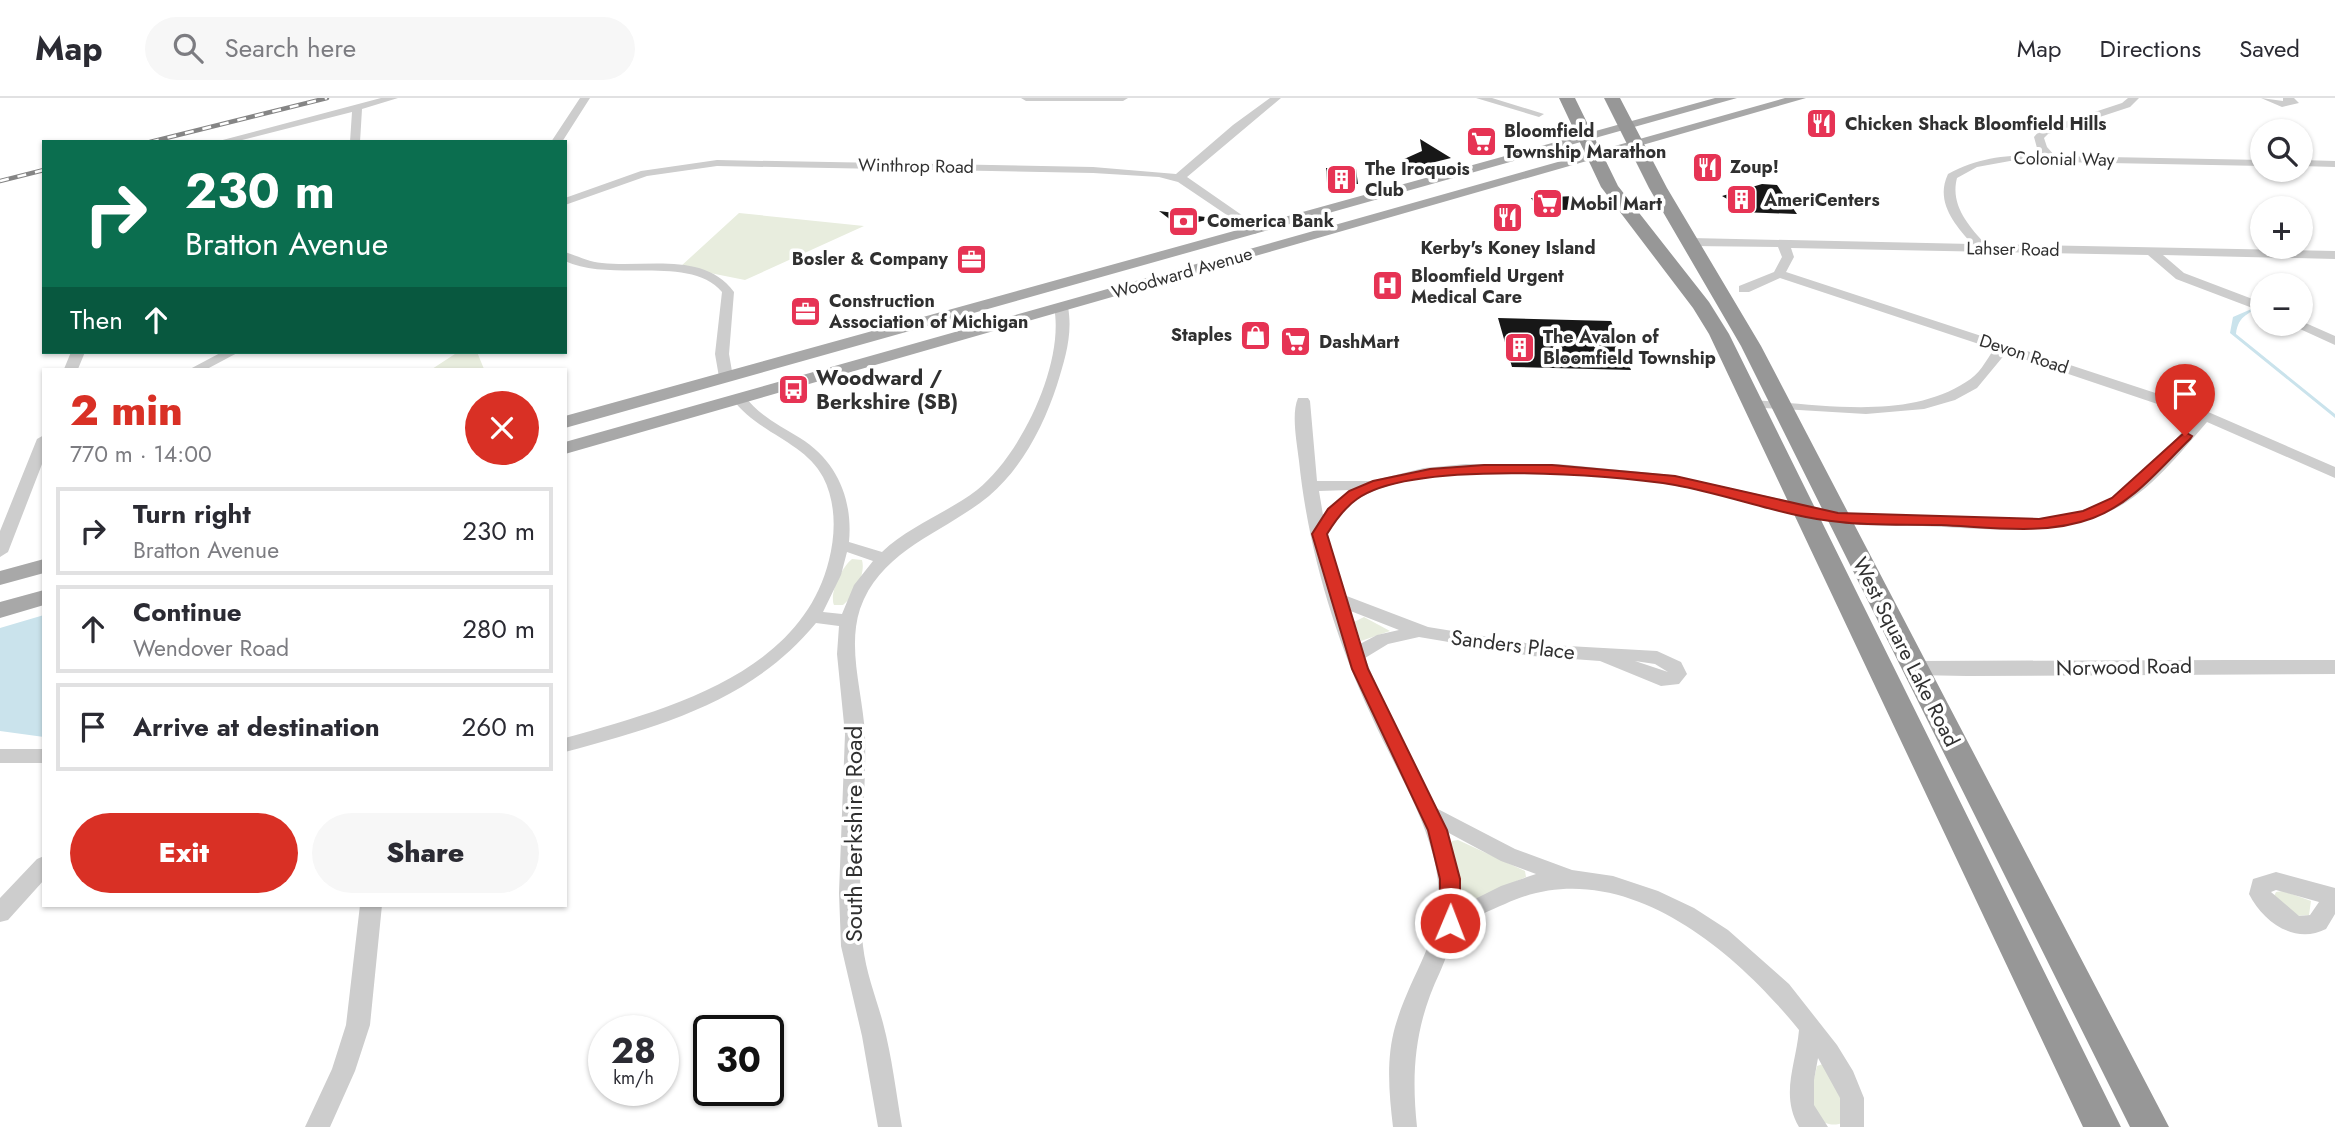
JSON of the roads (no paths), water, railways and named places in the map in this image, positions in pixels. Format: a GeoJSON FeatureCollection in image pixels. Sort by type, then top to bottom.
{"type":"FeatureCollection","features":[{"type":"Feature","properties":{"kind":"highway"},"geometry":{"type":"LineString","coordinates":[[1567,98],[1593,156]]}},
{"type":"Feature","properties":{"kind":"highway","name":"West Square Lake Road"},"geometry":{"type":"LineString","coordinates":[[1612,98],[1635,144],[1739,323],[2150,1127]]}},
{"type":"Feature","properties":{"kind":"highway","name":"West Square Lake Road"},"geometry":{"type":"LineString","coordinates":[[1593,156],[1610,187],[1710,318],[2102,1127]]}},
{"type":"Feature","properties":{"kind":"highway"},"geometry":{"type":"LineString","coordinates":[[1648,236],[1667,242],[1691,242]]}},
{"type":"Feature","properties":{"kind":"main road","name":"Woodward Avenue"},"geometry":{"type":"LineString","coordinates":[[567,421],[1730,98]]}},
{"type":"Feature","properties":{"kind":"main road"},"geometry":{"type":"LineString","coordinates":[[1695,127],[1703,119],[1755,104],[1753,100],[1743,98]]}},
{"type":"Feature","properties":{"kind":"main road","name":"Woodward Avenue"},"geometry":{"type":"LineString","coordinates":[[569,441],[841,370],[1788,99]]}},
{"type":"Feature","properties":{"kind":"main road"},"geometry":{"type":"LineString","coordinates":[[1477,189],[1462,188],[1456,183],[1536,159],[1549,148]]}},
{"type":"Feature","properties":{"kind":"main road"},"geometry":{"type":"LineString","coordinates":[[1326,232],[1343,220],[1409,202],[1409,195],[1396,191]]}},
{"type":"Feature","properties":{"kind":"main road"},"geometry":{"type":"LineString","coordinates":[[1158,280],[1146,274],[1146,268],[1244,240],[1255,230]]}},
{"type":"Feature","properties":{"kind":"main road"},"geometry":{"type":"LineString","coordinates":[[841,370],[882,350],[993,318],[1000,311],[988,304]]}},
{"type":"Feature","properties":{"kind":"main road"},"geometry":{"type":"LineString","coordinates":[[569,441],[583,424],[710,389],[726,377]]}},
{"type":"Feature","properties":{"kind":"main road"},"geometry":{"type":"LineString","coordinates":[[0,578],[42,567]]}},
{"type":"Feature","properties":{"kind":"main road"},"geometry":{"type":"LineString","coordinates":[[0,610],[42,598]]}},
{"type":"Feature","properties":{"kind":"street"},"geometry":{"type":"LineString","coordinates":[[228,140],[393,98]]}},
{"type":"Feature","properties":{"kind":"street"},"geometry":{"type":"LineString","coordinates":[[557,140],[585,98]]}},
{"type":"Feature","properties":{"kind":"street"},"geometry":{"type":"LineString","coordinates":[[1026,98],[1122,98]]}},
{"type":"Feature","properties":{"kind":"street"},"geometry":{"type":"LineString","coordinates":[[1179,178],[1237,127],[1276,98]]}},
{"type":"Feature","properties":{"kind":"street"},"geometry":{"type":"LineString","coordinates":[[1481,98],[1539,114]]}},
{"type":"Feature","properties":{"kind":"street"},"geometry":{"type":"LineString","coordinates":[[2051,158],[2039,141],[2043,132],[2126,105],[2134,98]]}},
{"type":"Feature","properties":{"kind":"street"},"geometry":{"type":"LineString","coordinates":[[2266,98],[2282,104],[2294,103],[2288,98]]}},
{"type":"Feature","properties":{"kind":"street"},"geometry":{"type":"LineString","coordinates":[[355,140],[357,107]]}},
{"type":"Feature","properties":{"kind":"street","name":"Colonial Way"},"geometry":{"type":"LineString","coordinates":[[1982,248],[1953,209],[1948,189],[1952,176],[1966,167],[1987,160],[2051,158],[2250,163]]}},
{"type":"Feature","properties":{"kind":"street","name":"Winthrop Road"},"geometry":{"type":"LineString","coordinates":[[567,201],[645,173],[717,163],[1081,170],[1179,178],[1255,230]]}},
{"type":"Feature","properties":{"kind":"street"},"geometry":{"type":"LineString","coordinates":[[2313,163],[2335,164]]}},
{"type":"Feature","properties":{"kind":"street","name":"Lahser Road"},"geometry":{"type":"LineString","coordinates":[[1691,242],[2335,255]]}},
{"type":"Feature","properties":{"kind":"street"},"geometry":{"type":"LineString","coordinates":[[1744,289],[1779,274],[1788,257],[1783,244]]}},
{"type":"Feature","properties":{"kind":"street"},"geometry":{"type":"LineString","coordinates":[[2151,251],[2180,276],[2250,303]]}},
{"type":"Feature","properties":{"kind":"street"},"geometry":{"type":"LineString","coordinates":[[2169,251],[2212,288]]}},
{"type":"Feature","properties":{"kind":"street"},"geometry":{"type":"LineString","coordinates":[[567,257],[586,265],[679,270],[719,279],[728,292],[722,354],[726,377]]}},
{"type":"Feature","properties":{"kind":"street","name":"Devon Road"},"geometry":{"type":"LineString","coordinates":[[1779,274],[2205,415],[2335,473]]}},
{"type":"Feature","properties":{"kind":"street","name":"South Berkshire Road"},"geometry":{"type":"LineString","coordinates":[[890,1127],[871,1026],[852,947],[851,818],[855,736],[847,640],[849,621],[860,590],[882,558],[982,493],[1011,461],[1044,405],[1063,331],[1061,307]]}},
{"type":"Feature","properties":{"kind":"street"},"geometry":{"type":"LineString","coordinates":[[2313,331],[2335,341]]}},
{"type":"Feature","properties":{"kind":"street"},"geometry":{"type":"LineString","coordinates":[[1753,404],[1886,408],[1931,402],[1974,383],[2003,347]]}},
{"type":"Feature","properties":{"kind":"street"},"geometry":{"type":"LineString","coordinates":[[200,368],[228,354]]}},
{"type":"Feature","properties":{"kind":"street"},"geometry":{"type":"LineString","coordinates":[[567,744],[664,717],[716,694],[771,657],[812,615],[831,580],[842,545],[841,515],[833,484],[825,469],[798,441],[751,414],[739,398]]}},
{"type":"Feature","properties":{"kind":"street"},"geometry":{"type":"LineString","coordinates":[[1303,401],[1310,486],[1319,534],[1339,600],[1356,655],[1381,717],[1431,814],[1450,879],[1450,923],[1413,1004],[1405,1036],[1401,1082],[1405,1127]]}},
{"type":"Feature","properties":{"kind":"street"},"geometry":{"type":"LineString","coordinates":[[1310,486],[1378,484],[1476,469],[1586,471],[1675,481],[1838,518],[2021,524],[2086,515],[2127,495],[2205,415]]}},
{"type":"Feature","properties":{"kind":"street"},"geometry":{"type":"LineString","coordinates":[[0,552],[42,444]]}},
{"type":"Feature","properties":{"kind":"street"},"geometry":{"type":"LineString","coordinates":[[1319,534],[1347,499],[1378,484]]}},
{"type":"Feature","properties":{"kind":"street"},"geometry":{"type":"LineString","coordinates":[[842,545],[882,558]]}},
{"type":"Feature","properties":{"kind":"street","name":"Sanders Place"},"geometry":{"type":"LineString","coordinates":[[1339,600],[1424,633],[1540,651],[1602,655]]}},
{"type":"Feature","properties":{"kind":"street"},"geometry":{"type":"LineString","coordinates":[[812,615],[849,621]]}},
{"type":"Feature","properties":{"kind":"street","name":"Sanders Place"},"geometry":{"type":"LineString","coordinates":[[1356,655],[1390,636],[1424,633]]}},
{"type":"Feature","properties":{"kind":"street","name":"Norwood Road"},"geometry":{"type":"LineString","coordinates":[[1914,667],[2335,667]]}},
{"type":"Feature","properties":{"kind":"street"},"geometry":{"type":"LineString","coordinates":[[0,756],[42,755]]}},
{"type":"Feature","properties":{"kind":"street"},"geometry":{"type":"LineString","coordinates":[[1431,814],[1525,863],[1649,899],[1710,929],[1772,979],[1811,1027],[1844,1080],[1854,1112],[1852,1127]]}},
{"type":"Feature","properties":{"kind":"street"},"geometry":{"type":"LineString","coordinates":[[0,912],[42,866]]}},
{"type":"Feature","properties":{"kind":"street"},"geometry":{"type":"LineString","coordinates":[[1450,923],[1528,885],[1547,880],[1577,879]]}},
{"type":"Feature","properties":{"kind":"street"},"geometry":{"type":"LineString","coordinates":[[317,1127],[343,1071],[358,1024],[371,907]]}},
{"type":"Feature","properties":{"kind":"street"},"geometry":{"type":"LineString","coordinates":[[1811,1027],[1810,1048],[1799,1102],[1805,1116],[1816,1127]]}},
{"type":"Feature","properties":{"kind":"water"},"geometry":{"type":"Polygon","coordinates":[[[2250,310],[2239,322],[2236,334],[2335,414],[2335,418],[2230,333],[2233,317],[2250,310]]]}},
{"type":"Feature","properties":{"kind":"water"},"geometry":{"type":"Polygon","coordinates":[[[42,616],[42,737],[0,731],[0,628],[42,616]]]}},
{"type":"Feature","properties":{"kind":"railway"},"geometry":{"type":"LineString","coordinates":[[158,140],[327,98]]}},
{"type":"Feature","properties":{"kind":"railway"},"geometry":{"type":"LineString","coordinates":[[0,181],[42,170]]}},
{"type":"Feature","properties":{"kind":"place","name":"Chicken Shack Bloomfield Hills"},"geometry":{"type":"Point","coordinates":[1822,124]}},
{"type":"Feature","properties":{"kind":"place","name":"Bloomfield Township Marathon"},"geometry":{"type":"Point","coordinates":[1481,141]}},
{"type":"Feature","properties":{"kind":"place","name":"Zoup!"},"geometry":{"type":"Point","coordinates":[1707,167]}},
{"type":"Feature","properties":{"kind":"place","name":"The Iroquois Club"},"geometry":{"type":"Point","coordinates":[1342,179]}},
{"type":"Feature","properties":{"kind":"place","name":"AmeriCenters"},"geometry":{"type":"Point","coordinates":[1741,200]}},
{"type":"Feature","properties":{"kind":"place","name":"Mobil Mart"},"geometry":{"type":"Point","coordinates":[1547,204]}},
{"type":"Feature","properties":{"kind":"place","name":"Kerby's Koney Island"},"geometry":{"type":"Point","coordinates":[1508,218]}},
{"type":"Feature","properties":{"kind":"place","name":"Comerica Bank"},"geometry":{"type":"Point","coordinates":[1184,221]}},
{"type":"Feature","properties":{"kind":"place","name":"Bosler & Company"},"geometry":{"type":"Point","coordinates":[971,259]}},
{"type":"Feature","properties":{"kind":"place","name":"Bloomfield Urgent Medical Care"},"geometry":{"type":"Point","coordinates":[1388,286]}},
{"type":"Feature","properties":{"kind":"place","name":"Construction Association of Michigan"},"geometry":{"type":"Point","coordinates":[806,311]}},
{"type":"Feature","properties":{"kind":"place","name":"Staples"},"geometry":{"type":"Point","coordinates":[1255,335]}},
{"type":"Feature","properties":{"kind":"place","name":"DashMart"},"geometry":{"type":"Point","coordinates":[1296,342]}},
{"type":"Feature","properties":{"kind":"place","name":"The Avalon of Bloomfield Township"},"geometry":{"type":"Point","coordinates":[1520,347]}},
{"type":"Feature","properties":{"kind":"place","name":"Woodward / Berkshire (SB)"},"geometry":{"type":"Point","coordinates":[793,390]}}]}
